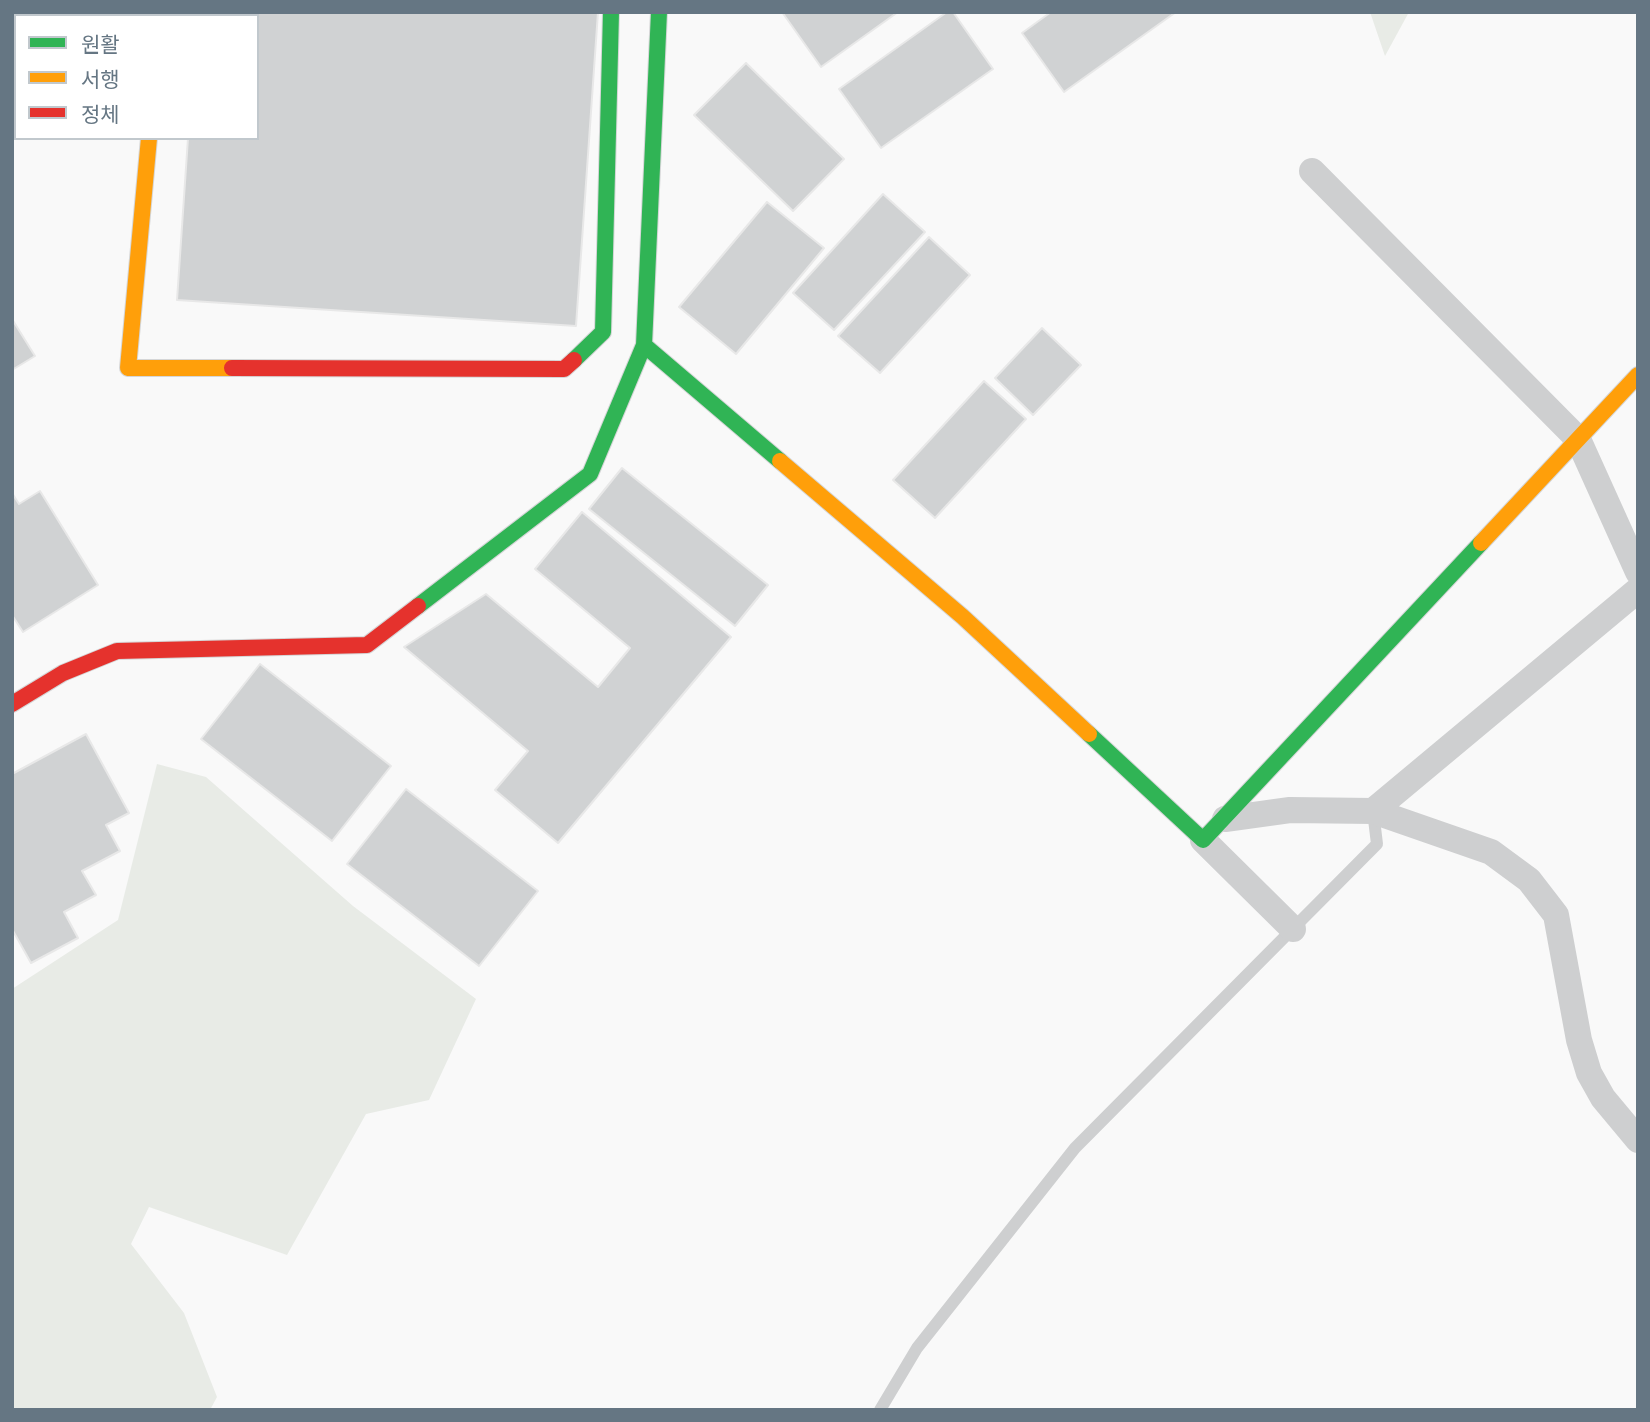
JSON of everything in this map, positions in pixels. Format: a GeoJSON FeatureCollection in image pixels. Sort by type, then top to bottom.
{"type":"FeatureCollection","features":[{"type":"Feature","properties":{"kind":"street"},"geometry":{"type":"LineString","coordinates":[[149,140],[128,368],[564,369],[603,332],[611,12]]}},
{"type":"Feature","properties":{"kind":"street"},"geometry":{"type":"LineString","coordinates":[[12,704],[63,673],[117,651],[368,645],[590,474],[645,345],[659,12]]}},
{"type":"Feature","properties":{"kind":"street"},"geometry":{"type":"LineString","coordinates":[[1312,171],[1578,439],[1638,572]]}},
{"type":"Feature","properties":{"kind":"street"},"geometry":{"type":"LineString","coordinates":[[645,345],[963,617],[1203,840],[1293,929]]}},
{"type":"Feature","properties":{"kind":"street"},"geometry":{"type":"LineString","coordinates":[[1203,840],[1638,375]]}},
{"type":"Feature","properties":{"kind":"street"},"geometry":{"type":"LineString","coordinates":[[1373,811],[1638,590]]}},
{"type":"Feature","properties":{"kind":"street"},"geometry":{"type":"LineString","coordinates":[[1225,819],[1290,810],[1373,811],[1491,852],[1529,880],[1556,915],[1579,1040],[1589,1073],[1603,1098],[1638,1140]]}},
{"type":"Feature","properties":{"kind":"lane"},"geometry":{"type":"LineString","coordinates":[[880,1410],[917,1348],[1075,1148],[1377,844],[1373,811]]}},
{"type":"Feature","properties":{"kind":"shaded area"},"geometry":{"type":"Polygon","coordinates":[[[1370,12],[1409,12],[1385,56],[1370,12]]]}},
{"type":"Feature","properties":{"kind":"shaded area"},"geometry":{"type":"Polygon","coordinates":[[[157,764],[206,777],[353,906],[476,999],[429,1100],[366,1114],[287,1255],[149,1207],[131,1244],[184,1313],[217,1397],[210,1410],[12,1410],[12,989],[118,920],[157,764]]]}},
{"type":"Feature","properties":{"kind":"building"},"geometry":{"type":"Polygon","coordinates":[[[598,12],[576,326],[177,300],[188,140],[259,140],[259,14],[196,14],[598,12]]]}},
{"type":"Feature","properties":{"kind":"building"},"geometry":{"type":"Polygon","coordinates":[[[782,12],[898,12],[821,67],[782,12]]]}},
{"type":"Feature","properties":{"kind":"building"},"geometry":{"type":"Polygon","coordinates":[[[947,12],[953,12],[993,69],[881,148],[839,89],[947,12]]]}},
{"type":"Feature","properties":{"kind":"building"},"geometry":{"type":"Polygon","coordinates":[[[1051,12],[1176,12],[1064,92],[1022,33],[1051,12]]]}},
{"type":"Feature","properties":{"kind":"building"},"geometry":{"type":"Polygon","coordinates":[[[746,63],[844,159],[793,211],[694,115],[746,63]]]}},
{"type":"Feature","properties":{"kind":"building"},"geometry":{"type":"Polygon","coordinates":[[[883,194],[925,232],[834,330],[793,293],[883,194]]]}},
{"type":"Feature","properties":{"kind":"building"},"geometry":{"type":"Polygon","coordinates":[[[767,202],[824,248],[736,354],[679,307],[767,202]]]}},
{"type":"Feature","properties":{"kind":"building"},"geometry":{"type":"Polygon","coordinates":[[[929,237],[970,275],[880,373],[838,336],[929,237]]]}},
{"type":"Feature","properties":{"kind":"building"},"geometry":{"type":"Polygon","coordinates":[[[12,319],[35,356],[12,370],[12,319]]]}},
{"type":"Feature","properties":{"kind":"building"},"geometry":{"type":"Polygon","coordinates":[[[1042,328],[1081,365],[1033,415],[995,378],[1042,328]]]}},
{"type":"Feature","properties":{"kind":"building"},"geometry":{"type":"Polygon","coordinates":[[[984,381],[1026,419],[935,518],[893,480],[984,381]]]}},
{"type":"Feature","properties":{"kind":"building"},"geometry":{"type":"Polygon","coordinates":[[[622,468],[768,585],[735,626],[589,509],[622,468]]]}},
{"type":"Feature","properties":{"kind":"building"},"geometry":{"type":"Polygon","coordinates":[[[40,491],[98,585],[23,632],[12,615],[12,493],[19,504],[40,491]]]}},
{"type":"Feature","properties":{"kind":"building"},"geometry":{"type":"Polygon","coordinates":[[[582,512],[731,637],[558,843],[495,790],[528,751],[404,647],[486,594],[598,687],[630,648],[535,569],[582,512]]]}},
{"type":"Feature","properties":{"kind":"building"},"geometry":{"type":"Polygon","coordinates":[[[260,664],[391,766],[332,841],[201,739],[260,664]]]}},
{"type":"Feature","properties":{"kind":"building"},"geometry":{"type":"Polygon","coordinates":[[[86,734],[129,813],[106,825],[120,851],[82,871],[96,895],[64,912],[78,938],[31,963],[12,929],[12,774],[86,734]]]}},
{"type":"Feature","properties":{"kind":"building"},"geometry":{"type":"Polygon","coordinates":[[[406,789],[538,891],[479,966],[347,864],[406,789]]]}},
{"type":"Feature","properties":{"kind":"traffic: fast"},"geometry":{"type":"LineString","coordinates":[[574,360],[603,332],[611,12]]}},
{"type":"Feature","properties":{"kind":"traffic: fast"},"geometry":{"type":"LineString","coordinates":[[659,12],[644,345],[780,461]]}},
{"type":"Feature","properties":{"kind":"traffic: fast"},"geometry":{"type":"LineString","coordinates":[[418,606],[590,474],[644,345]]}},
{"type":"Feature","properties":{"kind":"traffic: fast"},"geometry":{"type":"LineString","coordinates":[[1089,734],[1203,840],[1481,543]]}},
{"type":"Feature","properties":{"kind":"traffic: slow"},"geometry":{"type":"LineString","coordinates":[[149,140],[128,368],[232,368]]}},
{"type":"Feature","properties":{"kind":"traffic: slow"},"geometry":{"type":"LineString","coordinates":[[1481,543],[1638,375]]}},
{"type":"Feature","properties":{"kind":"traffic: slow"},"geometry":{"type":"LineString","coordinates":[[780,461],[963,617],[1089,734]]}},
{"type":"Feature","properties":{"kind":"traffic: jam"},"geometry":{"type":"LineString","coordinates":[[232,368],[564,369],[574,360]]}},
{"type":"Feature","properties":{"kind":"traffic: jam"},"geometry":{"type":"LineString","coordinates":[[12,704],[63,673],[117,651],[367,645],[418,606]]}}]}
